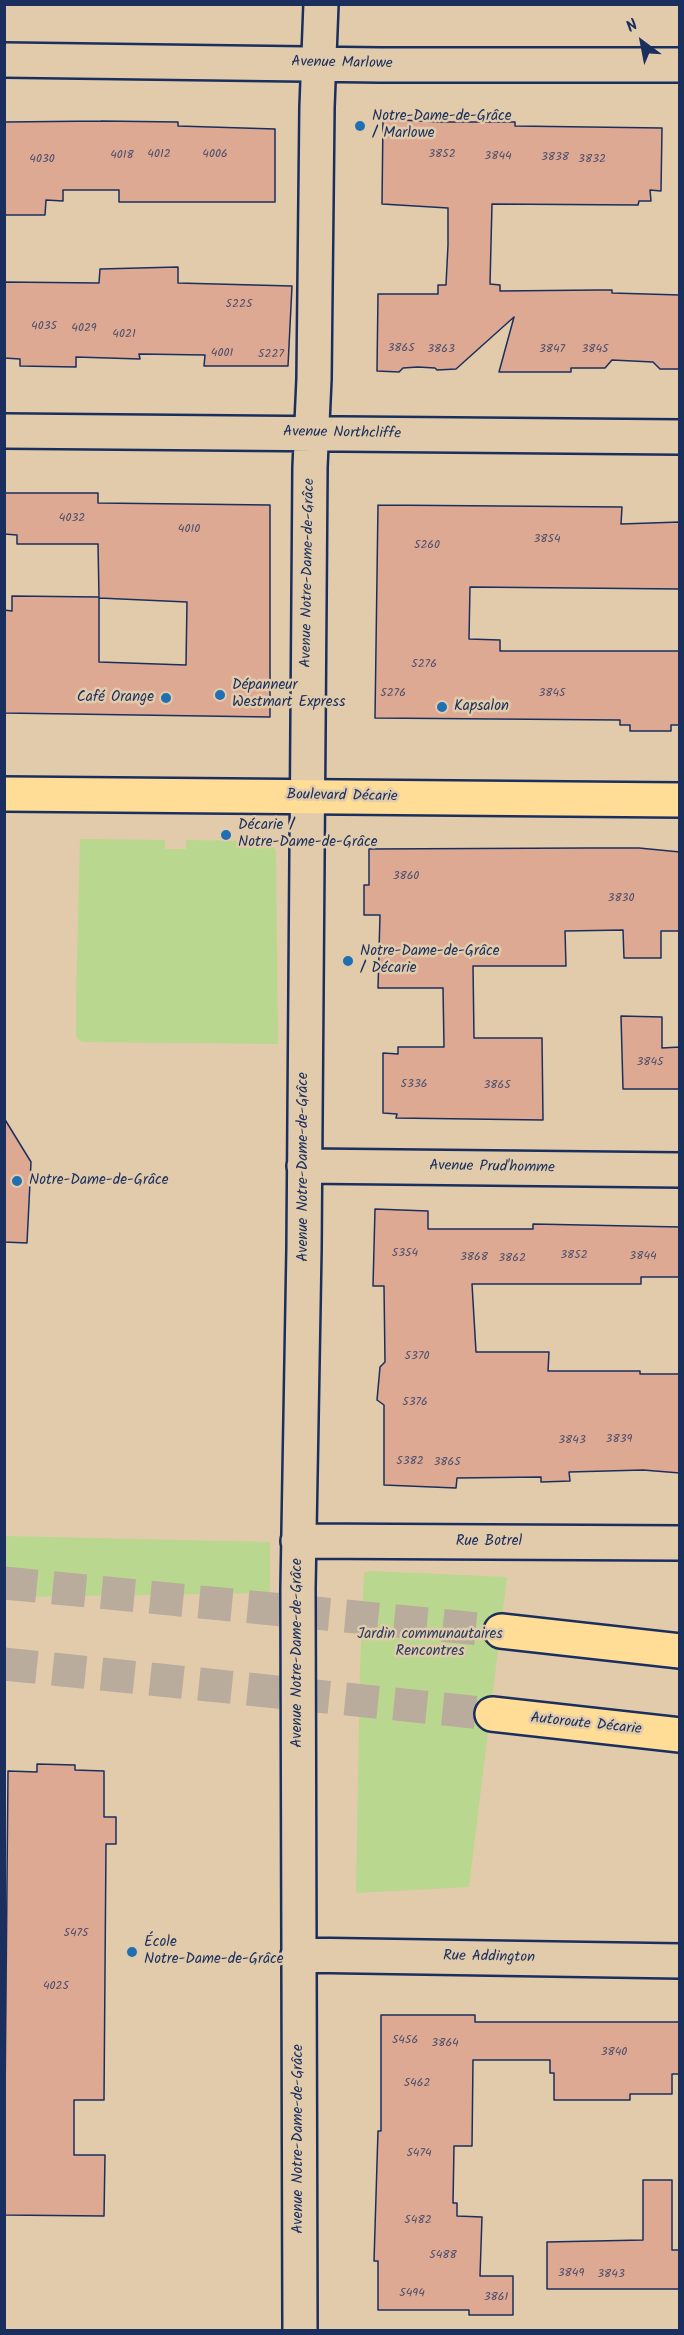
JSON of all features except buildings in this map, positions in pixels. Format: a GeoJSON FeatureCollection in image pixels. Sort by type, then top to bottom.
{"type":"FeatureCollection","features":[{"type":"Feature","properties":{"kind":"main road","name":"Boulevard Décarie"},"geometry":{"type":"LineString","coordinates":[[4,794],[680,800]]}},
{"type":"Feature","properties":{"kind":"main road"},"geometry":{"type":"LineString","coordinates":[[501,1631],[680,1651]]}},
{"type":"Feature","properties":{"kind":"main road","name":"Autoroute Décarie"},"geometry":{"type":"LineString","coordinates":[[492,1714],[680,1735]]}},
{"type":"Feature","properties":{"kind":"street","name":"Avenue Notre-Dame-de-Grâce"},"geometry":{"type":"LineString","coordinates":[[300,2331],[298,1541],[312,434],[321,4]]}},
{"type":"Feature","properties":{"kind":"street","name":"Avenue Marlowe"},"geometry":{"type":"LineString","coordinates":[[4,60],[381,65],[680,65]]}},
{"type":"Feature","properties":{"kind":"street","name":"Avenue Northcliffe"},"geometry":{"type":"LineString","coordinates":[[4,431],[680,437]]}},
{"type":"Feature","properties":{"kind":"street","name":"Avenue Prud'homme"},"geometry":{"type":"LineString","coordinates":[[304,1166],[680,1170]]}},
{"type":"Feature","properties":{"kind":"street","name":"Rue Botrel"},"geometry":{"type":"LineString","coordinates":[[298,1541],[680,1543]]}},
{"type":"Feature","properties":{"kind":"street","name":"Rue Addington"},"geometry":{"type":"LineString","coordinates":[[298,1956],[680,1961]]}},
{"type":"Feature","properties":{"kind":"green space"},"geometry":{"type":"Polygon","coordinates":[[[80,839],[165,840],[165,849],[186,849],[186,840],[251,841],[271,844],[276,851],[278,1044],[82,1042],[78,1039],[76,1036],[76,1001],[80,839]]]}},
{"type":"Feature","properties":{"kind":"green space"},"geometry":{"type":"Polygon","coordinates":[[[5,1536],[270,1542],[270,1593],[5,1597],[5,1536]]]}},
{"type":"Feature","properties":{"kind":"green space","name":"Jardin communautaires Rencontres"},"geometry":{"type":"Polygon","coordinates":[[[369,1571],[507,1577],[469,1887],[356,1893],[360,1667],[364,1573],[369,1571]]]}},
{"type":"Feature","properties":{"kind":"tunnel"},"geometry":{"type":"LineString","coordinates":[[4,1583],[501,1631]]}},
{"type":"Feature","properties":{"kind":"tunnel"},"geometry":{"type":"LineString","coordinates":[[4,1664],[492,1714]]}},
{"type":"Feature","properties":{"kind":"place","name":"Notre-Dame-de-Grâce / Marlowe"},"geometry":{"type":"Point","coordinates":[360,126]}},
{"type":"Feature","properties":{"kind":"place","name":"Dépanneur Westmart Express"},"geometry":{"type":"Point","coordinates":[220,695]}},
{"type":"Feature","properties":{"kind":"place","name":"Café Orange"},"geometry":{"type":"Point","coordinates":[166,698]}},
{"type":"Feature","properties":{"kind":"place","name":"Kapsalon"},"geometry":{"type":"Point","coordinates":[442,707]}},
{"type":"Feature","properties":{"kind":"place","name":"Décarie / Notre-Dame-de-Grâce"},"geometry":{"type":"Point","coordinates":[226,835]}},
{"type":"Feature","properties":{"kind":"place","name":"Notre-Dame-de-Grâce / Décarie"},"geometry":{"type":"Point","coordinates":[348,961]}},
{"type":"Feature","properties":{"kind":"place","name":"Notre-Dame-de-Grâce"},"geometry":{"type":"Point","coordinates":[17,1181]}},
{"type":"Feature","properties":{"kind":"place","name":"École Notre-Dame-de-Grâce"},"geometry":{"type":"Point","coordinates":[132,1952]}}]}
